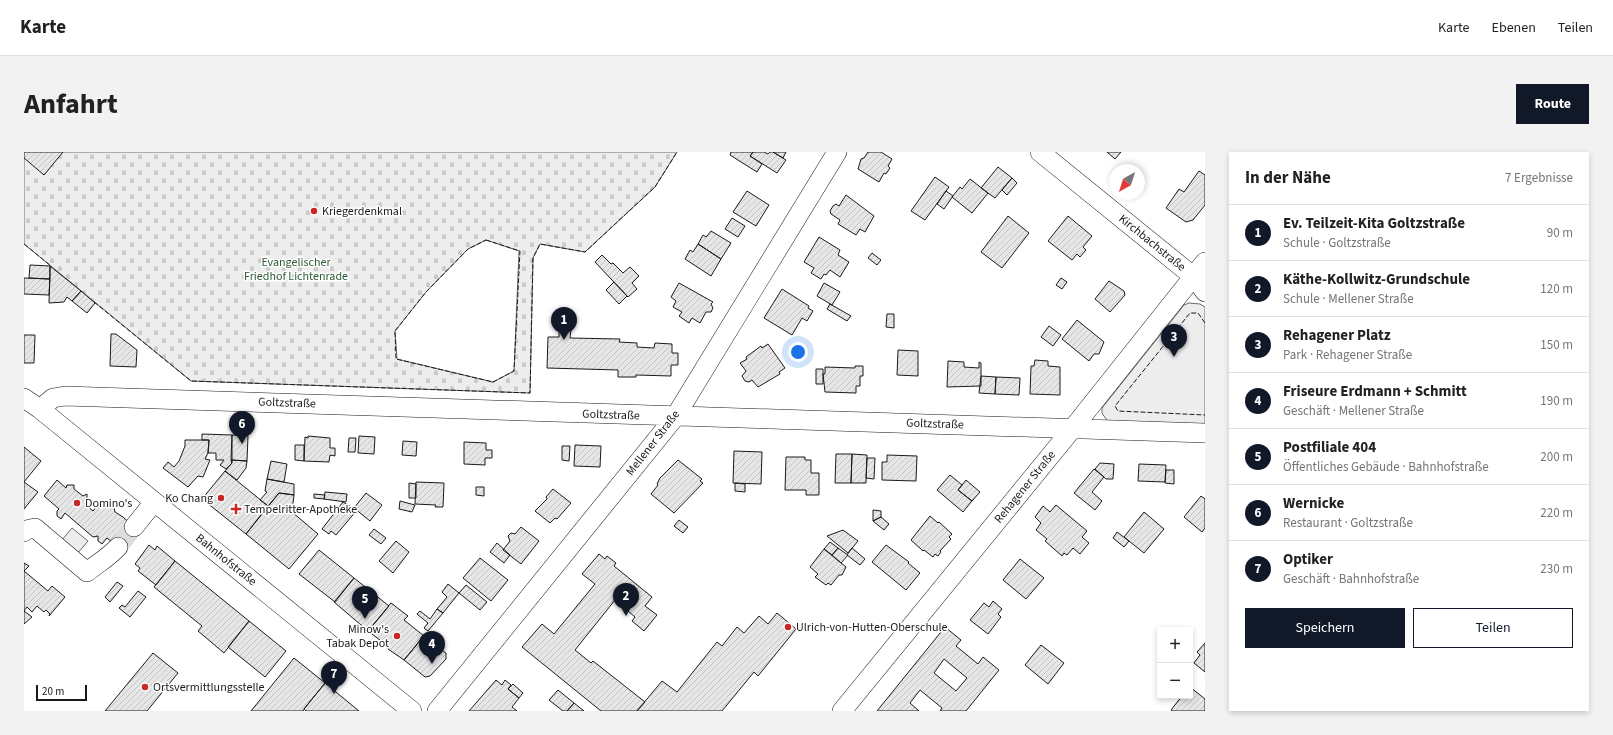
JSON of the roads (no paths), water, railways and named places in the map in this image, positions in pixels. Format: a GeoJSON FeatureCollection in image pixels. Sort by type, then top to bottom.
{"type":"FeatureCollection","features":[{"type":"Feature","properties":{"kind":"street","name":"Mellener Straße"},"geometry":{"type":"LineString","coordinates":[[437,711],[675,417],[837,152]]}},
{"type":"Feature","properties":{"kind":"street","name":"Kirchbachstraße"},"geometry":{"type":"LineString","coordinates":[[1040,152],[1200,284]]}},
{"type":"Feature","properties":{"kind":"street","name":"Rehagener Straße"},"geometry":{"type":"LineString","coordinates":[[842,711],[1073,428],[1200,284],[1205,262]]}},
{"type":"Feature","properties":{"kind":"street","name":"Goltzstraße"},"geometry":{"type":"LineString","coordinates":[[40,409],[53,398],[72,396],[675,417],[1205,433]]}},
{"type":"Feature","properties":{"kind":"street"},"geometry":{"type":"LineString","coordinates":[[24,398],[40,409]]}},
{"type":"Feature","properties":{"kind":"street","name":"Bahnhofstraße"},"geometry":{"type":"LineString","coordinates":[[40,409],[412,711]]}},
{"type":"Feature","properties":{"kind":"street"},"geometry":{"type":"LineString","coordinates":[[134,527],[154,502]]}},
{"type":"Feature","properties":{"kind":"street"},"geometry":{"type":"LineString","coordinates":[[24,532],[35,528],[87,572],[105,558],[110,556],[118,547]]}},
{"type":"Feature","properties":{"kind":"tunnel"},"geometry":{"type":"LineString","coordinates":[[118,547],[134,527]]}},
{"type":"Feature","properties":{"kind":"place","name":"Kriegerdenkmal"},"geometry":{"type":"Point","coordinates":[314,211]}},
{"type":"Feature","properties":{"kind":"place","name":"Ev. Teilzeit-Kita Goltzstraße"},"geometry":{"type":"Point","coordinates":[564,340]}},
{"type":"Feature","properties":{"kind":"place","name":"Rehagener Platz"},"geometry":{"type":"Point","coordinates":[1174,357]}},
{"type":"Feature","properties":{"kind":"place","name":"Wernicke"},"geometry":{"type":"Point","coordinates":[242,444]}},
{"type":"Feature","properties":{"kind":"place","name":"Ko Chang"},"geometry":{"type":"Point","coordinates":[221,498]}},
{"type":"Feature","properties":{"kind":"place","name":"Domino's"},"geometry":{"type":"Point","coordinates":[77,503]}},
{"type":"Feature","properties":{"kind":"place","name":"Tempelritter-Apotheke"},"geometry":{"type":"Point","coordinates":[236,509]}},
{"type":"Feature","properties":{"kind":"place","name":"Käthe-Kollwitz-Grundschule"},"geometry":{"type":"Point","coordinates":[626,616]}},
{"type":"Feature","properties":{"kind":"place","name":"Postfiliale 404"},"geometry":{"type":"Point","coordinates":[365,619]}},
{"type":"Feature","properties":{"kind":"place","name":"Ulrich-von-Hutten-Oberschule"},"geometry":{"type":"Point","coordinates":[788,627]}},
{"type":"Feature","properties":{"kind":"place","name":"Minow's Tabak Depot"},"geometry":{"type":"Point","coordinates":[397,636]}},
{"type":"Feature","properties":{"kind":"place","name":"Friseure Erdmann + Schmitt"},"geometry":{"type":"Point","coordinates":[432,664]}},
{"type":"Feature","properties":{"kind":"place","name":"Ortsvermittlungsstelle"},"geometry":{"type":"Point","coordinates":[145,687]}},
{"type":"Feature","properties":{"kind":"place","name":"Optiker"},"geometry":{"type":"Point","coordinates":[334,694]}},
{"type":"Feature","properties":{"kind":"park label","name":"Evangelischer Friedhof Lichtenrade"},"geometry":{"type":"Point","coordinates":[296,269]}}]}
